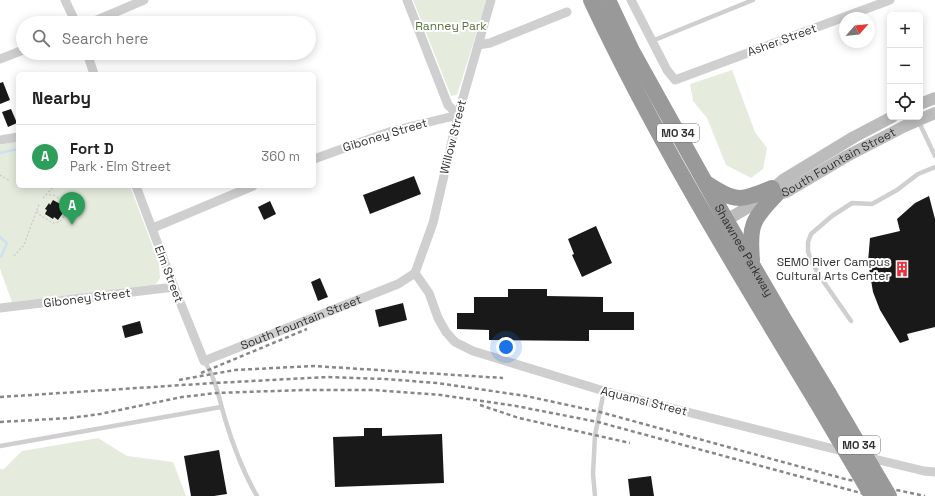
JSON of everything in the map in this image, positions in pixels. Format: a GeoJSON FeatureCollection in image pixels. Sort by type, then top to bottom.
{"type":"FeatureCollection","features":[{"type":"Feature","properties":{"kind":"highway","name":"Shawnee Parkway"},"geometry":{"type":"LineString","coordinates":[[591,0],[613,46],[676,166],[719,224],[752,264],[823,398],[872,496]]}},
{"type":"Feature","properties":{"kind":"highway","name":"Shawnee Parkway"},"geometry":{"type":"LineString","coordinates":[[608,0],[632,51],[705,183],[719,224],[823,398],[889,496]]}},
{"type":"Feature","properties":{"kind":"highway"},"geometry":{"type":"LineString","coordinates":[[705,183],[722,194],[736,199],[770,194]]}},
{"type":"Feature","properties":{"kind":"highway"},"geometry":{"type":"LineString","coordinates":[[752,264],[750,242],[752,226],[770,194]]}},
{"type":"Feature","properties":{"kind":"street"},"geometry":{"type":"LineString","coordinates":[[65,0],[73,16]]}},
{"type":"Feature","properties":{"kind":"street"},"geometry":{"type":"LineString","coordinates":[[106,16],[144,0]]}},
{"type":"Feature","properties":{"kind":"street"},"geometry":{"type":"LineString","coordinates":[[406,0],[448,105],[458,115]]}},
{"type":"Feature","properties":{"kind":"street","name":"Willow Street"},"geometry":{"type":"LineString","coordinates":[[414,273],[433,223],[458,115],[491,0]]}},
{"type":"Feature","properties":{"kind":"street"},"geometry":{"type":"LineString","coordinates":[[631,0],[652,41]]}},
{"type":"Feature","properties":{"kind":"street","name":"Asher Street"},"geometry":{"type":"LineString","coordinates":[[652,41],[667,70],[675,80],[869,4],[890,0]]}},
{"type":"Feature","properties":{"kind":"street"},"geometry":{"type":"LineString","coordinates":[[478,45],[490,43],[568,12]]}},
{"type":"Feature","properties":{"kind":"street"},"geometry":{"type":"LineString","coordinates":[[0,59],[16,53]]}},
{"type":"Feature","properties":{"kind":"street"},"geometry":{"type":"LineString","coordinates":[[89,60],[93,72]]}},
{"type":"Feature","properties":{"kind":"street"},"geometry":{"type":"LineString","coordinates":[[923,103],[935,98]]}},
{"type":"Feature","properties":{"kind":"street","name":"South Fountain Street"},"geometry":{"type":"LineString","coordinates":[[923,117],[935,113]]}},
{"type":"Feature","properties":{"kind":"street","name":"Giboney Street"},"geometry":{"type":"LineString","coordinates":[[316,158],[392,131],[458,115]]}},
{"type":"Feature","properties":{"kind":"street","name":"South Fountain Street"},"geometry":{"type":"LineString","coordinates":[[719,224],[770,194],[782,180],[887,120]]}},
{"type":"Feature","properties":{"kind":"street","name":"South Fountain Street"},"geometry":{"type":"LineString","coordinates":[[770,194],[786,192],[847,156],[915,120]]}},
{"type":"Feature","properties":{"kind":"street"},"geometry":{"type":"LineString","coordinates":[[0,140],[16,136]]}},
{"type":"Feature","properties":{"kind":"street","name":"Elm Street"},"geometry":{"type":"LineString","coordinates":[[137,188],[153,228],[174,288],[204,361]]}},
{"type":"Feature","properties":{"kind":"street"},"geometry":{"type":"LineString","coordinates":[[153,228],[248,188]]}},
{"type":"Feature","properties":{"kind":"street","name":"South Fountain Street"},"geometry":{"type":"LineString","coordinates":[[204,361],[398,284],[414,273]]}},
{"type":"Feature","properties":{"kind":"street","name":"Aquamsi Street"},"geometry":{"type":"LineString","coordinates":[[414,273],[429,293],[438,318],[446,332],[455,342],[473,351],[604,392],[898,465],[935,472]]}},
{"type":"Feature","properties":{"kind":"street","name":"Giboney Street"},"geometry":{"type":"LineString","coordinates":[[0,308],[174,288]]}},
{"type":"Feature","properties":{"kind":"lane"},"geometry":{"type":"LineString","coordinates":[[652,41],[753,0]]}},
{"type":"Feature","properties":{"kind":"lane"},"geometry":{"type":"LineString","coordinates":[[917,120],[935,156]]}},
{"type":"Feature","properties":{"kind":"lane"},"geometry":{"type":"LineString","coordinates":[[851,321],[821,278],[812,260],[808,251],[808,242],[811,234],[832,216],[852,203],[872,204],[897,190],[918,174],[935,167]]}},
{"type":"Feature","properties":{"kind":"lane"},"geometry":{"type":"LineString","coordinates":[[204,361],[210,370],[248,480],[257,496]]}},
{"type":"Feature","properties":{"kind":"lane"},"geometry":{"type":"LineString","coordinates":[[595,496],[593,474],[595,435],[604,392]]}},
{"type":"Feature","properties":{"kind":"lane"},"geometry":{"type":"LineString","coordinates":[[0,446],[222,407]]}},
{"type":"Feature","properties":{"kind":"path"},"geometry":{"type":"LineString","coordinates":[[0,175],[10,182]]}},
{"type":"Feature","properties":{"kind":"path"},"geometry":{"type":"LineString","coordinates":[[43,198],[52,188]]}},
{"type":"Feature","properties":{"kind":"path"},"geometry":{"type":"LineString","coordinates":[[37,211],[40,215],[53,223],[60,222],[69,208],[68,203],[53,195],[46,195]]}},
{"type":"Feature","properties":{"kind":"path"},"geometry":{"type":"LineString","coordinates":[[14,256],[24,245],[40,204]]}},
{"type":"Feature","properties":{"kind":"green space","name":"Ranney Park"},"geometry":{"type":"Polygon","coordinates":[[[413,0],[487,0],[457,95],[451,96],[413,0]]]}},
{"type":"Feature","properties":{"kind":"green space"},"geometry":{"type":"Polygon","coordinates":[[[732,70],[755,132],[767,148],[763,169],[751,178],[726,165],[707,118],[693,101],[690,84],[732,70]]]}},
{"type":"Feature","properties":{"kind":"green space"},"geometry":{"type":"Polygon","coordinates":[[[16,141],[16,188],[131,188],[159,263],[160,278],[156,284],[151,286],[12,302],[0,269],[0,145],[16,141]]]}},
{"type":"Feature","properties":{"kind":"green space"},"geometry":{"type":"Polygon","coordinates":[[[98,438],[127,456],[173,462],[186,496],[0,496],[0,469],[4,469],[22,451],[98,438]]]}},
{"type":"Feature","properties":{"kind":"building"},"geometry":{"type":"Polygon","coordinates":[[[3,82],[10,100],[0,104],[0,83],[3,82]]]}},
{"type":"Feature","properties":{"kind":"building"},"geometry":{"type":"Polygon","coordinates":[[[11,109],[16,123],[8,127],[2,112],[11,109]]]}},
{"type":"Feature","properties":{"kind":"building"},"geometry":{"type":"Polygon","coordinates":[[[414,176],[421,194],[370,214],[363,195],[414,176]]]}},
{"type":"Feature","properties":{"kind":"building","name":"SEMO River Campus Cultural Arts Center"},"geometry":{"type":"Polygon","coordinates":[[[929,196],[935,219],[935,327],[907,334],[909,340],[900,343],[880,310],[873,292],[868,262],[870,238],[900,231],[897,219],[915,203],[929,196]]]}},
{"type":"Feature","properties":{"kind":"building"},"geometry":{"type":"Polygon","coordinates":[[[53,200],[62,205],[61,207],[65,210],[58,220],[45,214],[47,210],[45,209],[53,200]]]}},
{"type":"Feature","properties":{"kind":"building"},"geometry":{"type":"Polygon","coordinates":[[[270,201],[276,214],[264,220],[258,207],[270,201]]]}},
{"type":"Feature","properties":{"kind":"building"},"geometry":{"type":"Polygon","coordinates":[[[596,226],[612,263],[582,277],[572,255],[574,254],[568,239],[596,226]]]}},
{"type":"Feature","properties":{"kind":"building"},"geometry":{"type":"Polygon","coordinates":[[[320,278],[328,297],[318,301],[311,282],[320,278]]]}},
{"type":"Feature","properties":{"kind":"building"},"geometry":{"type":"Polygon","coordinates":[[[508,289],[547,289],[547,296],[603,297],[603,312],[634,312],[634,330],[589,330],[589,341],[489,340],[489,330],[457,329],[457,313],[474,313],[474,297],[508,297],[508,289]]]}},
{"type":"Feature","properties":{"kind":"building"},"geometry":{"type":"Polygon","coordinates":[[[403,303],[407,320],[379,327],[375,310],[403,303]]]}},
{"type":"Feature","properties":{"kind":"building"},"geometry":{"type":"Polygon","coordinates":[[[140,321],[143,333],[125,338],[122,326],[140,321]]]}},
{"type":"Feature","properties":{"kind":"building"},"geometry":{"type":"Polygon","coordinates":[[[364,428],[382,428],[382,436],[442,434],[444,483],[335,487],[333,437],[364,436],[364,428]]]}},
{"type":"Feature","properties":{"kind":"building"},"geometry":{"type":"Polygon","coordinates":[[[219,450],[227,494],[214,496],[191,496],[184,456],[219,450]]]}},
{"type":"Feature","properties":{"kind":"building"},"geometry":{"type":"Polygon","coordinates":[[[651,476],[654,496],[630,496],[628,479],[651,476]]]}},
{"type":"Feature","properties":{"kind":"waterway"},"geometry":{"type":"LineString","coordinates":[[0,153],[16,149]]}},
{"type":"Feature","properties":{"kind":"waterway"},"geometry":{"type":"LineString","coordinates":[[0,237],[7,243],[1,257]]}},
{"type":"Feature","properties":{"kind":"railway"},"geometry":{"type":"LineString","coordinates":[[201,373],[307,329]]}},
{"type":"Feature","properties":{"kind":"railway"},"geometry":{"type":"LineString","coordinates":[[179,380],[235,370],[314,366],[503,378]]}},
{"type":"Feature","properties":{"kind":"railway"},"geometry":{"type":"LineString","coordinates":[[0,397],[328,377],[437,383],[526,396],[600,412],[845,479],[925,496]]}},
{"type":"Feature","properties":{"kind":"railway"},"geometry":{"type":"LineString","coordinates":[[0,422],[70,418],[100,414],[182,397],[217,393],[303,390],[374,390],[441,395],[516,406],[598,422],[872,496]]}},
{"type":"Feature","properties":{"kind":"railway"},"geometry":{"type":"LineString","coordinates":[[480,405],[519,418],[630,443]]}},
{"type":"Feature","properties":{"kind":"place","name":"Fort D"},"geometry":{"type":"Point","coordinates":[72,225]}},
{"type":"Feature","properties":{"kind":"place","name":"SEMO River Campus Cultural Arts Center"},"geometry":{"type":"Point","coordinates":[902,269]}}]}
